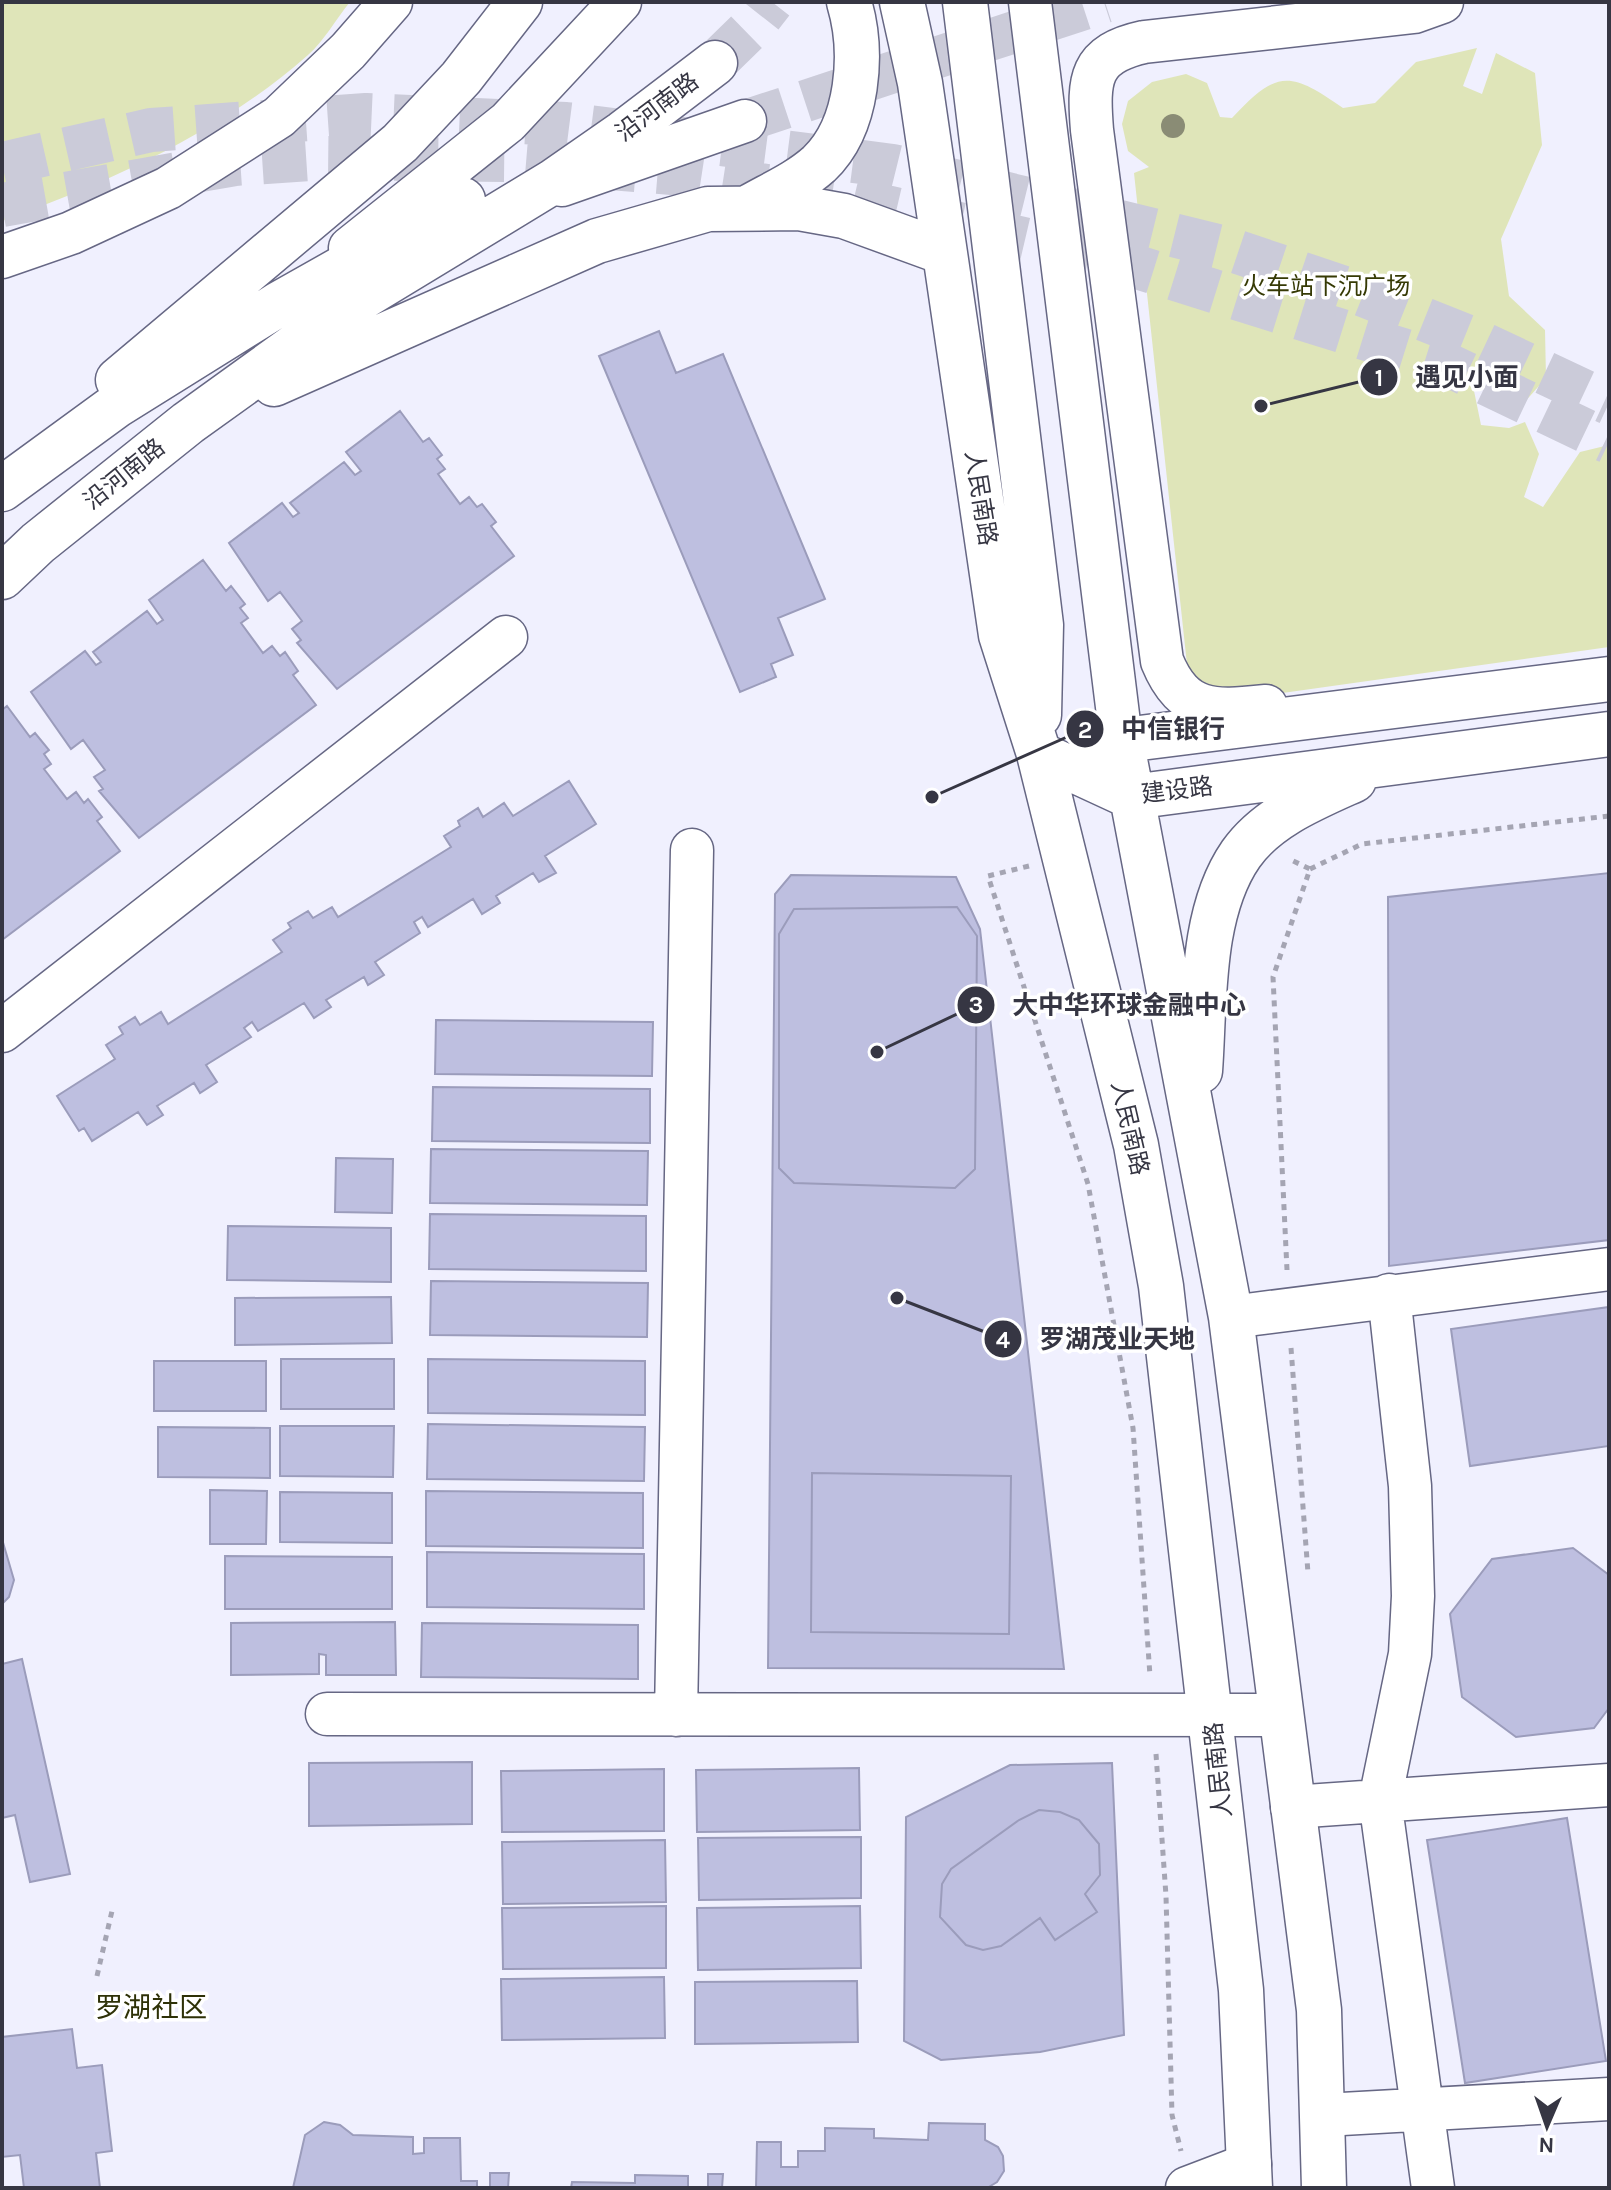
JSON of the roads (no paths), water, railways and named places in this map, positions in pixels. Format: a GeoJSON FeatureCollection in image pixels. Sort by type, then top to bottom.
{"type":"FeatureCollection","features":[{"type":"Feature","properties":{"kind":"main road"},"geometry":{"type":"LineString","coordinates":[[751,206],[820,163],[838,139],[848,114],[855,78],[857,49],[849,2]]}},
{"type":"Feature","properties":{"kind":"main road","name":"人民南路"},"geometry":{"type":"LineString","coordinates":[[902,2],[920,83],[1001,635],[1039,754],[1136,1145],[1161,1286],[1241,1990],[1250,2176]]}},
{"type":"Feature","properties":{"kind":"main road"},"geometry":{"type":"LineString","coordinates":[[965,2],[1041,625],[1039,754],[1121,739],[1609,679]]}},
{"type":"Feature","properties":{"kind":"main road","name":"沿河南路"},"geometry":{"type":"LineString","coordinates":[[2,487],[192,315],[400,143],[461,78],[515,6]]}},
{"type":"Feature","properties":{"kind":"main road","name":"沿河南路"},"geometry":{"type":"LineString","coordinates":[[2,487],[117,405],[279,304],[715,63],[623,133],[363,297],[188,423],[38,543],[2,577]]}},
{"type":"Feature","properties":{"kind":"main road"},"geometry":{"type":"LineString","coordinates":[[188,423],[597,241],[708,209],[751,206],[844,216],[943,252]]}},
{"type":"Feature","properties":{"kind":"main road","name":"建设路"},"geometry":{"type":"LineString","coordinates":[[1039,754],[1132,797],[1609,734]]}},
{"type":"Feature","properties":{"kind":"main road"},"geometry":{"type":"LineString","coordinates":[[1121,739],[1231,1317],[1319,2010],[1324,2188]]}},
{"type":"Feature","properties":{"kind":"main road"},"geometry":{"type":"LineString","coordinates":[[1195,1125],[1213,928],[1226,884],[1242,853],[1301,803],[1402,759]]}},
{"type":"Feature","properties":{"kind":"street"},"geometry":{"type":"LineString","coordinates":[[2,257],[71,233],[168,188],[279,117],[348,51],[391,2]]}},
{"type":"Feature","properties":{"kind":"street"},"geometry":{"type":"LineString","coordinates":[[279,304],[508,122],[620,2]]}},
{"type":"Feature","properties":{"kind":"street"},"geometry":{"type":"LineString","coordinates":[[986,164],[988,2]]}},
{"type":"Feature","properties":{"kind":"street"},"geometry":{"type":"LineString","coordinates":[[1030,2],[1121,739]]}},
{"type":"Feature","properties":{"kind":"street"},"geometry":{"type":"LineString","coordinates":[[1442,2],[1414,12],[1144,42],[1121,47],[1102,59],[1093,76],[1092,130],[1162,661],[1170,681],[1184,698],[1202,707],[1228,710],[1609,670]]}},
{"type":"Feature","properties":{"kind":"street"},"geometry":{"type":"LineString","coordinates":[[516,203],[646,153],[745,121]]}},
{"type":"Feature","properties":{"kind":"street"},"geometry":{"type":"LineString","coordinates":[[2,1031],[506,637]]}},
{"type":"Feature","properties":{"kind":"street"},"geometry":{"type":"LineString","coordinates":[[676,1715],[692,850]]}},
{"type":"Feature","properties":{"kind":"street"},"geometry":{"type":"LineString","coordinates":[[1231,1317],[1609,1269]]}},
{"type":"Feature","properties":{"kind":"street"},"geometry":{"type":"LineString","coordinates":[[1389,1295],[1410,1486],[1413,1596],[1410,1654],[1380,1800],[1433,2188]]}},
{"type":"Feature","properties":{"kind":"street"},"geometry":{"type":"LineString","coordinates":[[327,1714],[1281,1715]]}},
{"type":"Feature","properties":{"kind":"street"},"geometry":{"type":"LineString","coordinates":[[1292,1807],[1609,1785]]}},
{"type":"Feature","properties":{"kind":"street"},"geometry":{"type":"LineString","coordinates":[[1324,2115],[1609,2099]]}},
{"type":"Feature","properties":{"kind":"street"},"geometry":{"type":"LineString","coordinates":[[1189,2188],[1250,2176]]}},
{"type":"Feature","properties":{"kind":"tunnel"},"geometry":{"type":"LineString","coordinates":[[715,63],[754,25],[772,2]]}},
{"type":"Feature","properties":{"kind":"tunnel"},"geometry":{"type":"LineString","coordinates":[[745,121],[1105,2]]}},
{"type":"Feature","properties":{"kind":"tunnel"},"geometry":{"type":"LineString","coordinates":[[2,164],[151,130],[366,115],[566,124],[893,166],[1226,248],[1356,292],[1466,336],[1609,403]]}},
{"type":"Feature","properties":{"kind":"tunnel"},"geometry":{"type":"LineString","coordinates":[[2,205],[235,164],[325,158],[514,160],[695,175],[852,199],[1121,262],[1444,363],[1609,442]]}},
{"type":"Feature","properties":{"kind":"place","name":"遇见小面"},"geometry":{"type":"Point","coordinates":[1261,406]}},
{"type":"Feature","properties":{"kind":"place","name":"中信银行"},"geometry":{"type":"Point","coordinates":[932,797]}},
{"type":"Feature","properties":{"kind":"place","name":"大中华环球金融中心"},"geometry":{"type":"Point","coordinates":[877,1052]}},
{"type":"Feature","properties":{"kind":"place","name":"罗湖茂业天地"},"geometry":{"type":"Point","coordinates":[897,1298]}},
{"type":"Feature","properties":{"kind":"district","name":"罗湖社区"},"geometry":{"type":"Point","coordinates":[151,2007]}},
{"type":"Feature","properties":{"kind":"park label","name":"火车站下沉广场"},"geometry":{"type":"Point","coordinates":[1326,286]}}]}
